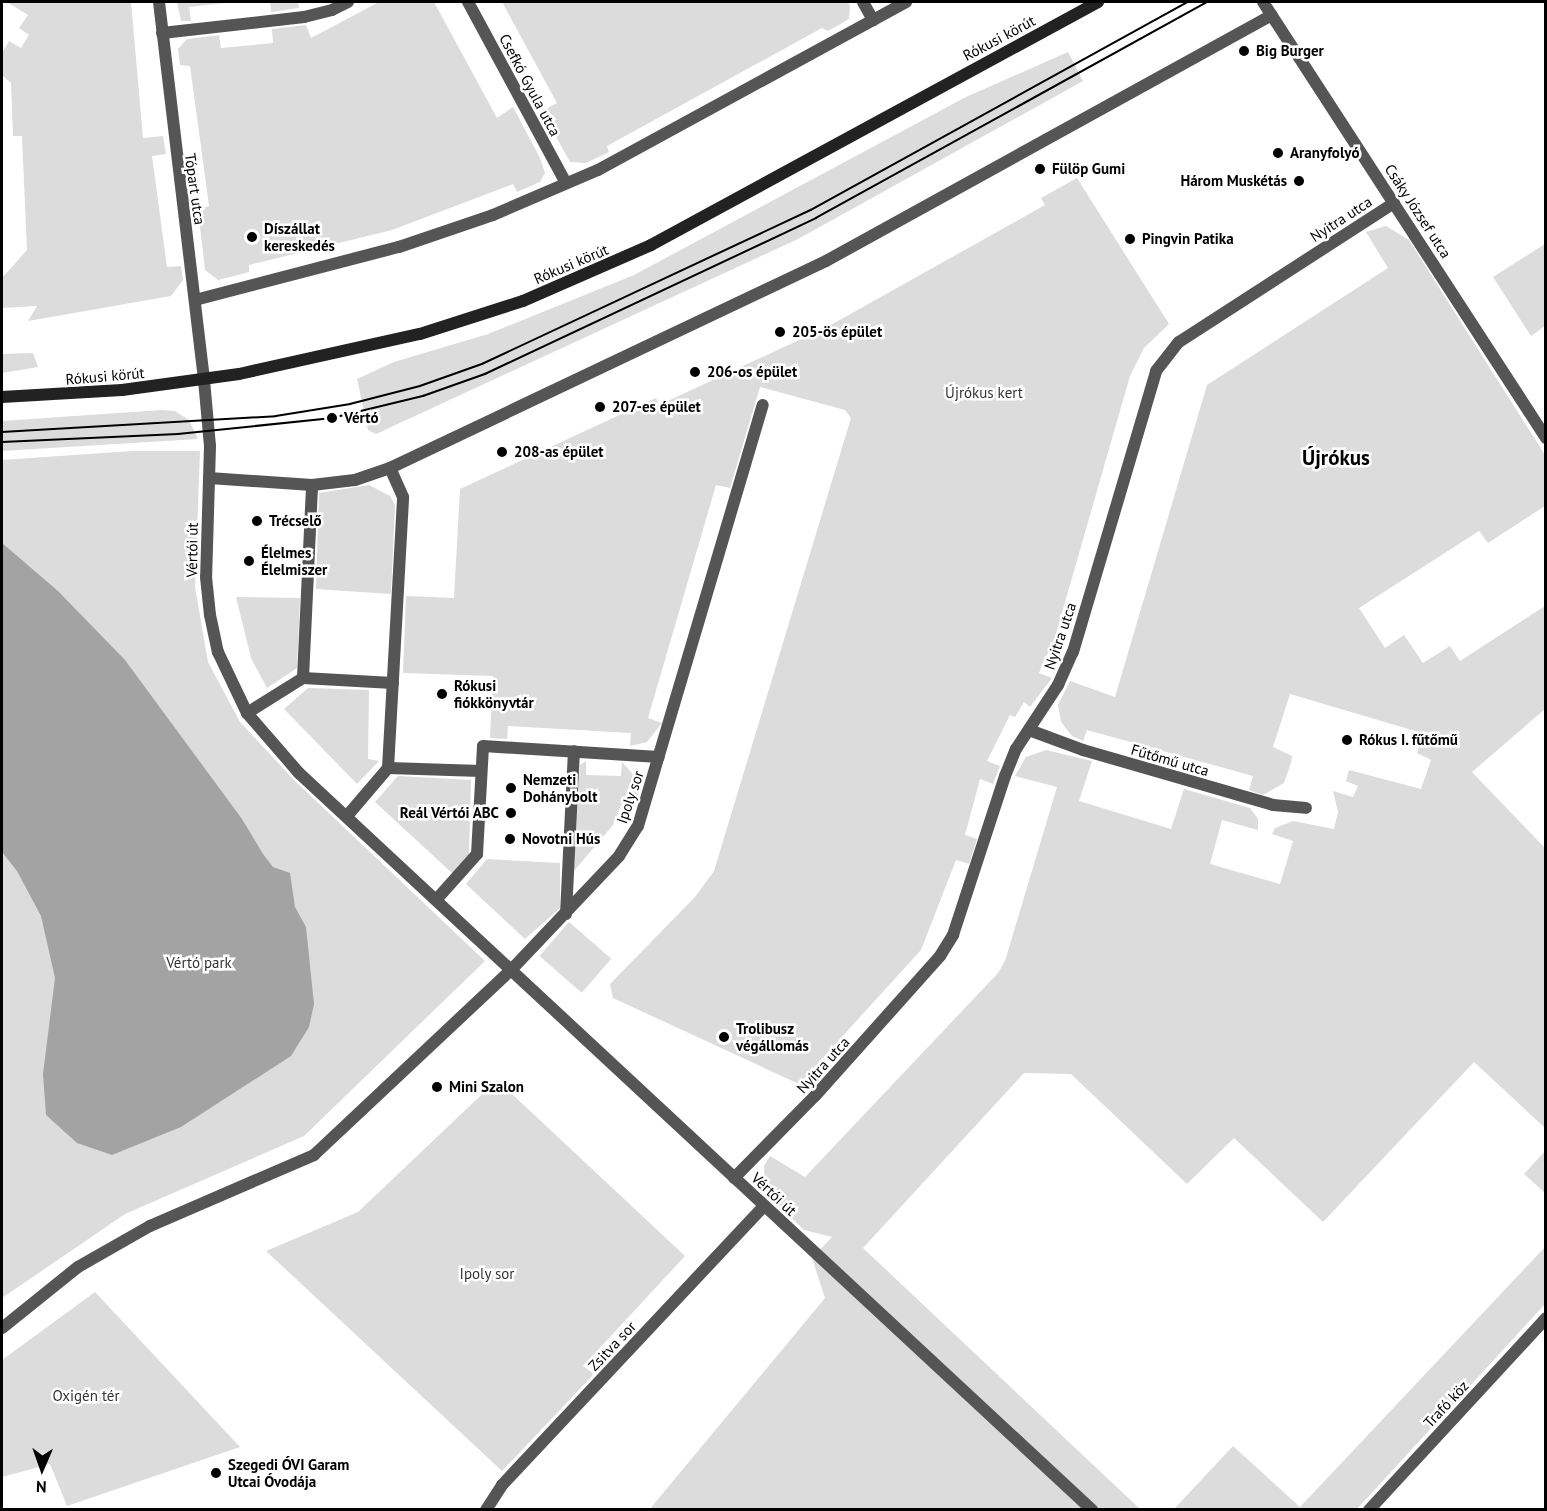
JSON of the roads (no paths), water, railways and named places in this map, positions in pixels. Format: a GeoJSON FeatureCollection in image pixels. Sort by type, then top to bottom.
{"type":"FeatureCollection","features":[{"type":"Feature","properties":{"kind":"main road","name":"Rókusi körút"},"geometry":{"type":"LineString","coordinates":[[2,397],[82,394],[204,380],[420,334],[566,284],[651,245],[1098,2]]}},
{"type":"Feature","properties":{"kind":"street","name":"Tópart utca"},"geometry":{"type":"LineString","coordinates":[[159,2],[204,380]]}},
{"type":"Feature","properties":{"kind":"street"},"geometry":{"type":"LineString","coordinates":[[162,33],[304,17],[332,10],[348,2]]}},
{"type":"Feature","properties":{"kind":"street","name":"Csefkó Gyula utca"},"geometry":{"type":"LineString","coordinates":[[468,2],[566,183]]}},
{"type":"Feature","properties":{"kind":"street"},"geometry":{"type":"LineString","coordinates":[[863,2],[873,20]]}},
{"type":"Feature","properties":{"kind":"street"},"geometry":{"type":"LineString","coordinates":[[195,300],[399,247],[493,215],[598,170],[906,2]]}},
{"type":"Feature","properties":{"kind":"street","name":"Csáky József utca"},"geometry":{"type":"LineString","coordinates":[[1263,2],[1545,438]]}},
{"type":"Feature","properties":{"kind":"street"},"geometry":{"type":"LineString","coordinates":[[209,478],[312,484],[355,480],[390,468],[826,261],[1272,15]]}},
{"type":"Feature","properties":{"kind":"street","name":"Nyitra utca"},"geometry":{"type":"LineString","coordinates":[[734,1178],[815,1096],[940,956],[953,935],[1005,776],[1029,730],[1058,685],[1073,652],[1156,371],[1179,342],[1394,203]]}},
{"type":"Feature","properties":{"kind":"street","name":"Vértói út"},"geometry":{"type":"LineString","coordinates":[[204,380],[209,478],[206,577],[210,615],[218,652],[247,712],[299,773],[1092,1509]]}},
{"type":"Feature","properties":{"kind":"street","name":"Ipoly sor"},"geometry":{"type":"LineString","coordinates":[[2,1328],[78,1267],[140,1231],[314,1155],[511,970],[619,856],[638,826],[764,405]]}},
{"type":"Feature","properties":{"kind":"street"},"geometry":{"type":"LineString","coordinates":[[347,816],[388,768],[403,497],[390,468]]}},
{"type":"Feature","properties":{"kind":"street"},"geometry":{"type":"LineString","coordinates":[[303,678],[312,484]]}},
{"type":"Feature","properties":{"kind":"street"},"geometry":{"type":"LineString","coordinates":[[247,712],[303,678],[393,683]]}},
{"type":"Feature","properties":{"kind":"street","name":"Fűtőmű utca"},"geometry":{"type":"LineString","coordinates":[[1029,730],[1083,750],[1273,805],[1306,808]]}},
{"type":"Feature","properties":{"kind":"street"},"geometry":{"type":"LineString","coordinates":[[436,900],[477,854],[483,746],[659,757]]}},
{"type":"Feature","properties":{"kind":"street"},"geometry":{"type":"LineString","coordinates":[[566,914],[574,751]]}},
{"type":"Feature","properties":{"kind":"street"},"geometry":{"type":"LineString","coordinates":[[388,768],[481,771]]}},
{"type":"Feature","properties":{"kind":"street","name":"Zsitva sor"},"geometry":{"type":"LineString","coordinates":[[486,1509],[502,1485],[764,1206]]}},
{"type":"Feature","properties":{"kind":"street","name":"Trafó köz"},"geometry":{"type":"LineString","coordinates":[[1369,1509],[1545,1318]]}},
{"type":"Feature","properties":{"kind":"tram line"},"geometry":{"type":"LineString","coordinates":[[2,432],[276,416],[350,404],[420,386],[482,364],[811,210],[1188,2]]}},
{"type":"Feature","properties":{"kind":"tram line"},"geometry":{"type":"LineString","coordinates":[[2,442],[178,434],[332,418],[423,396],[485,374],[816,218],[1208,2]]}},
{"type":"Feature","properties":{"kind":"place","name":"Big Burger"},"geometry":{"type":"Point","coordinates":[1244,51]}},
{"type":"Feature","properties":{"kind":"place","name":"Aranyfolyó"},"geometry":{"type":"Point","coordinates":[1278,153]}},
{"type":"Feature","properties":{"kind":"place","name":"Fülöp Gumi"},"geometry":{"type":"Point","coordinates":[1040,169]}},
{"type":"Feature","properties":{"kind":"place","name":"Három Muskétás"},"geometry":{"type":"Point","coordinates":[1299,181]}},
{"type":"Feature","properties":{"kind":"place","name":"Díszállat kereskedés"},"geometry":{"type":"Point","coordinates":[252,237]}},
{"type":"Feature","properties":{"kind":"place","name":"Pingvin Patika"},"geometry":{"type":"Point","coordinates":[1130,239]}},
{"type":"Feature","properties":{"kind":"place","name":"205-ös épület"},"geometry":{"type":"Point","coordinates":[780,332]}},
{"type":"Feature","properties":{"kind":"place","name":"206-os épület"},"geometry":{"type":"Point","coordinates":[695,372]}},
{"type":"Feature","properties":{"kind":"place","name":"207-es épület"},"geometry":{"type":"Point","coordinates":[600,407]}},
{"type":"Feature","properties":{"kind":"place","name":"Vértó"},"geometry":{"type":"Point","coordinates":[332,418]}},
{"type":"Feature","properties":{"kind":"place","name":"208-as épület"},"geometry":{"type":"Point","coordinates":[502,452]}},
{"type":"Feature","properties":{"kind":"place","name":"Trécselő"},"geometry":{"type":"Point","coordinates":[257,521]}},
{"type":"Feature","properties":{"kind":"place","name":"Élelmes Élelmiszer"},"geometry":{"type":"Point","coordinates":[249,561]}},
{"type":"Feature","properties":{"kind":"place","name":"Rókusi fiókkönyvtár"},"geometry":{"type":"Point","coordinates":[442,694]}},
{"type":"Feature","properties":{"kind":"place","name":"Rókus I. fűtőmű"},"geometry":{"type":"Point","coordinates":[1347,740]}},
{"type":"Feature","properties":{"kind":"place","name":"Nemzeti Dohánybolt"},"geometry":{"type":"Point","coordinates":[511,788]}},
{"type":"Feature","properties":{"kind":"place","name":"Reál Vértói ABC"},"geometry":{"type":"Point","coordinates":[511,813]}},
{"type":"Feature","properties":{"kind":"place","name":"Novotni Hús"},"geometry":{"type":"Point","coordinates":[510,839]}},
{"type":"Feature","properties":{"kind":"place","name":"Trolibusz végállomás"},"geometry":{"type":"Point","coordinates":[724,1037]}},
{"type":"Feature","properties":{"kind":"place","name":"Mini Szalon"},"geometry":{"type":"Point","coordinates":[437,1087]}},
{"type":"Feature","properties":{"kind":"place","name":"Szegedi ÓVI Garam Utcai Óvodája"},"geometry":{"type":"Point","coordinates":[216,1473]}},
{"type":"Feature","properties":{"kind":"district","name":"Újrókus"},"geometry":{"type":"Point","coordinates":[1336,458]}},
{"type":"Feature","properties":{"kind":"park label","name":"Újrókus kert"},"geometry":{"type":"Point","coordinates":[984,393]}},
{"type":"Feature","properties":{"kind":"park label","name":"Vértó park"},"geometry":{"type":"Point","coordinates":[199,963]}},
{"type":"Feature","properties":{"kind":"park label","name":"Oxigén tér"},"geometry":{"type":"Point","coordinates":[86,1396]}}]}
